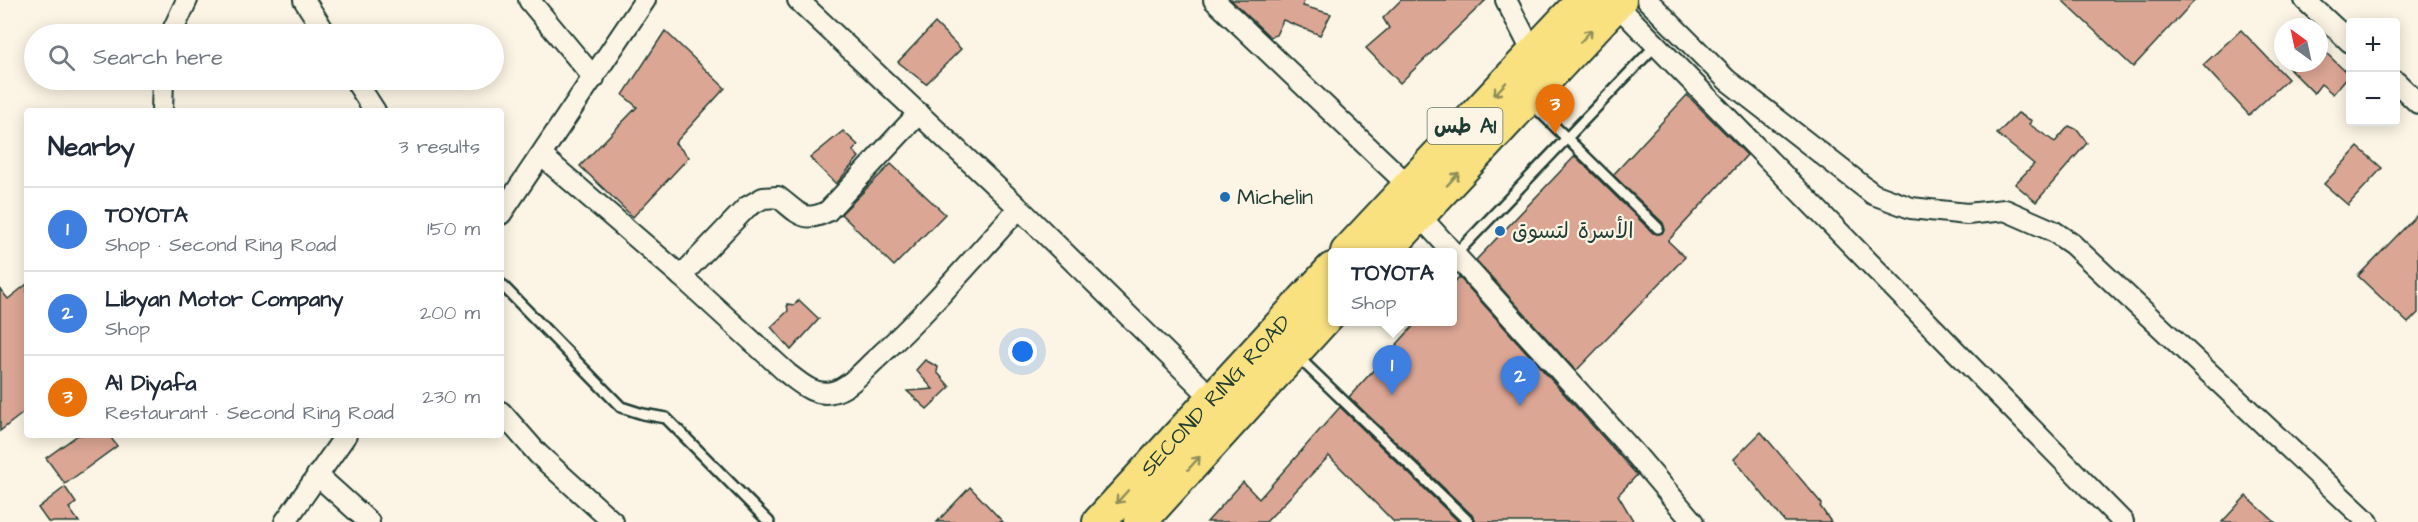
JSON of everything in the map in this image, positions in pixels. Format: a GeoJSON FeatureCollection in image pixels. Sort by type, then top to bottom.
{"type":"FeatureCollection","features":[{"type":"Feature","properties":{"kind":"highway","name":"طس A1"},"geometry":{"type":"LineString","coordinates":[[1351,248],[1583,0]]}},
{"type":"Feature","properties":{"kind":"highway","name":"طس A1"},"geometry":{"type":"LineString","coordinates":[[1389,248],[1618,2]]}},
{"type":"Feature","properties":{"kind":"highway","name":"SECOND RING ROAD"},"geometry":{"type":"LineString","coordinates":[[1099,522],[1328,273]]}},
{"type":"Feature","properties":{"kind":"highway","name":"SECOND RING ROAD"},"geometry":{"type":"LineString","coordinates":[[1140,522],[1328,315]]}},
{"type":"Feature","properties":{"kind":"street"},"geometry":{"type":"LineString","coordinates":[[176,24],[187,0]]}},
{"type":"Feature","properties":{"kind":"street"},"geometry":{"type":"LineString","coordinates":[[304,0],[320,24]]}},
{"type":"Feature","properties":{"kind":"street"},"geometry":{"type":"LineString","coordinates":[[529,0],[594,78]]}},
{"type":"Feature","properties":{"kind":"street"},"geometry":{"type":"LineString","coordinates":[[504,210],[645,0]]}},
{"type":"Feature","properties":{"kind":"street"},"geometry":{"type":"LineString","coordinates":[[798,0],[1019,208],[1212,398]]}},
{"type":"Feature","properties":{"kind":"street"},"geometry":{"type":"LineString","coordinates":[[1214,0],[1409,186]]}},
{"type":"Feature","properties":{"kind":"street"},"geometry":{"type":"LineString","coordinates":[[1506,0],[1533,53]]}},
{"type":"Feature","properties":{"kind":"street"},"geometry":{"type":"LineString","coordinates":[[1647,0],[1727,80],[1873,194],[1911,208],[1967,214],[2005,210],[2053,231],[2072,244],[2368,522]]}},
{"type":"Feature","properties":{"kind":"street"},"geometry":{"type":"LineString","coordinates":[[2304,0],[2346,38]]}},
{"type":"Feature","properties":{"kind":"street"},"geometry":{"type":"LineString","coordinates":[[1618,2],[1656,45],[2123,522]]}},
{"type":"Feature","properties":{"kind":"street"},"geometry":{"type":"LineString","coordinates":[[2400,86],[2418,103]]}},
{"type":"Feature","properties":{"kind":"street"},"geometry":{"type":"LineString","coordinates":[[162,108],[163,90]]}},
{"type":"Feature","properties":{"kind":"street"},"geometry":{"type":"LineString","coordinates":[[361,90],[373,108]]}},
{"type":"Feature","properties":{"kind":"street"},"geometry":{"type":"LineString","coordinates":[[681,276],[747,207],[763,198],[778,197],[805,218],[814,219],[828,211],[919,113]]}},
{"type":"Feature","properties":{"kind":"street"},"geometry":{"type":"LineString","coordinates":[[542,156],[681,276],[802,385],[824,393],[837,391],[855,379],[912,325],[1019,208]]}},
{"type":"Feature","properties":{"kind":"street"},"geometry":{"type":"LineString","coordinates":[[1419,215],[1449,248]]}},
{"type":"Feature","properties":{"kind":"street"},"geometry":{"type":"LineString","coordinates":[[1457,257],[1637,456],[1693,522]]}},
{"type":"Feature","properties":{"kind":"street"},"geometry":{"type":"LineString","coordinates":[[504,415],[538,454],[614,522]]}},
{"type":"Feature","properties":{"kind":"street"},"geometry":{"type":"LineString","coordinates":[[285,522],[344,438]]}},
{"type":"Feature","properties":{"kind":"street"},"geometry":{"type":"LineString","coordinates":[[317,475],[369,522]]}},
{"type":"Feature","properties":{"kind":"lane"},"geometry":{"type":"LineString","coordinates":[[1457,253],[1656,45]]}},
{"type":"Feature","properties":{"kind":"lane"},"geometry":{"type":"LineString","coordinates":[[1527,100],[1658,228]]}},
{"type":"Feature","properties":{"kind":"lane"},"geometry":{"type":"LineString","coordinates":[[504,287],[621,406],[643,414],[666,418],[769,522]]}},
{"type":"Feature","properties":{"kind":"lane"},"geometry":{"type":"LineString","coordinates":[[1294,353],[1468,522]]}},
{"type":"Feature","properties":{"kind":"building"},"geometry":{"type":"Polygon","coordinates":[[[1231,0],[1304,0],[1303,6],[1331,14],[1320,35],[1283,20],[1276,35],[1270,37],[1231,0]]]}},
{"type":"Feature","properties":{"kind":"building"},"geometry":{"type":"Polygon","coordinates":[[[1401,0],[1486,0],[1400,83],[1366,48],[1389,28],[1383,18],[1401,0]]]}},
{"type":"Feature","properties":{"kind":"building"},"geometry":{"type":"Polygon","coordinates":[[[2062,0],[2195,0],[2133,67],[2062,0]]]}},
{"type":"Feature","properties":{"kind":"building"},"geometry":{"type":"Polygon","coordinates":[[[935,23],[961,49],[926,84],[898,62],[935,23]]]}},
{"type":"Feature","properties":{"kind":"building"},"geometry":{"type":"Polygon","coordinates":[[[2241,30],[2274,64],[2274,72],[2281,72],[2288,79],[2249,115],[2203,65],[2241,30]]]}},
{"type":"Feature","properties":{"kind":"building"},"geometry":{"type":"Polygon","coordinates":[[[665,31],[725,88],[675,143],[689,157],[633,217],[580,166],[637,107],[623,95],[665,31]]]}},
{"type":"Feature","properties":{"kind":"building"},"geometry":{"type":"Polygon","coordinates":[[[2328,55],[2346,72],[2346,79],[2333,94],[2321,84],[2314,93],[2293,72],[2328,72],[2328,55]]]}},
{"type":"Feature","properties":{"kind":"building"},"geometry":{"type":"Polygon","coordinates":[[[1687,95],[1747,155],[1668,241],[1685,257],[1576,371],[1476,260],[1575,156],[1653,233],[1662,233],[1665,229],[1663,223],[1613,175],[1687,95]]]}},
{"type":"Feature","properties":{"kind":"building"},"geometry":{"type":"Polygon","coordinates":[[[2018,113],[2032,121],[2029,124],[2055,142],[2069,126],[2078,130],[2087,143],[2036,202],[2015,184],[2034,164],[1997,134],[2018,113]]]}},
{"type":"Feature","properties":{"kind":"building"},"geometry":{"type":"Polygon","coordinates":[[[843,131],[858,145],[853,151],[859,157],[836,184],[810,158],[843,131]]]}},
{"type":"Feature","properties":{"kind":"building"},"geometry":{"type":"Polygon","coordinates":[[[2358,147],[2382,168],[2348,205],[2324,184],[2358,147]]]}},
{"type":"Feature","properties":{"kind":"building"},"geometry":{"type":"Polygon","coordinates":[[[891,164],[945,214],[894,266],[841,214],[891,164]]]}},
{"type":"Feature","properties":{"kind":"building"},"geometry":{"type":"Polygon","coordinates":[[[2418,214],[2418,313],[2408,323],[2358,276],[2418,214]]]}},
{"type":"Feature","properties":{"kind":"building"},"geometry":{"type":"Polygon","coordinates":[[[1459,277],[1637,475],[1618,495],[1634,522],[1476,522],[1474,517],[1349,397],[1413,326],[1457,326],[1457,279],[1459,277]]]}},
{"type":"Feature","properties":{"kind":"building"},"geometry":{"type":"Polygon","coordinates":[[[24,286],[24,412],[0,431],[0,289],[8,299],[24,286]]]}},
{"type":"Feature","properties":{"kind":"building"},"geometry":{"type":"Polygon","coordinates":[[[799,300],[819,319],[791,350],[771,327],[788,311],[787,304],[794,305],[799,300]]]}},
{"type":"Feature","properties":{"kind":"building"},"geometry":{"type":"Polygon","coordinates":[[[925,360],[938,367],[937,372],[950,387],[927,409],[907,391],[933,389],[916,370],[925,360]]]}},
{"type":"Feature","properties":{"kind":"building"},"geometry":{"type":"Polygon","coordinates":[[[1340,407],[1459,522],[1394,522],[1329,456],[1266,522],[1207,522],[1243,482],[1259,499],[1340,407]]]}},
{"type":"Feature","properties":{"kind":"building"},"geometry":{"type":"Polygon","coordinates":[[[1761,432],[1822,504],[1820,506],[1831,522],[1785,522],[1734,459],[1761,432]]]}},
{"type":"Feature","properties":{"kind":"building"},"geometry":{"type":"Polygon","coordinates":[[[74,438],[111,438],[117,446],[65,484],[46,458],[74,438]]]}},
{"type":"Feature","properties":{"kind":"building"},"geometry":{"type":"Polygon","coordinates":[[[65,487],[76,503],[69,508],[79,522],[48,522],[38,508],[65,487]]]}},
{"type":"Feature","properties":{"kind":"building"},"geometry":{"type":"Polygon","coordinates":[[[970,487],[1003,522],[937,522],[970,487]]]}},
{"type":"Feature","properties":{"kind":"building"},"geometry":{"type":"Polygon","coordinates":[[[2246,496],[2275,522],[2222,522],[2246,496]]]}},
{"type":"Feature","properties":{"kind":"place","name":"Al Diyafa"},"geometry":{"type":"Point","coordinates":[1555,134]}},
{"type":"Feature","properties":{"kind":"place","name":"Michelin"},"geometry":{"type":"Point","coordinates":[1225,197]}},
{"type":"Feature","properties":{"kind":"place","name":"الأسرة لتسوق"},"geometry":{"type":"Point","coordinates":[1500,231]}},
{"type":"Feature","properties":{"kind":"place","name":"TOYOTA"},"geometry":{"type":"Point","coordinates":[1392,395]}},
{"type":"Feature","properties":{"kind":"place","name":"Libyan Motor Company"},"geometry":{"type":"Point","coordinates":[1520,406]}}]}
